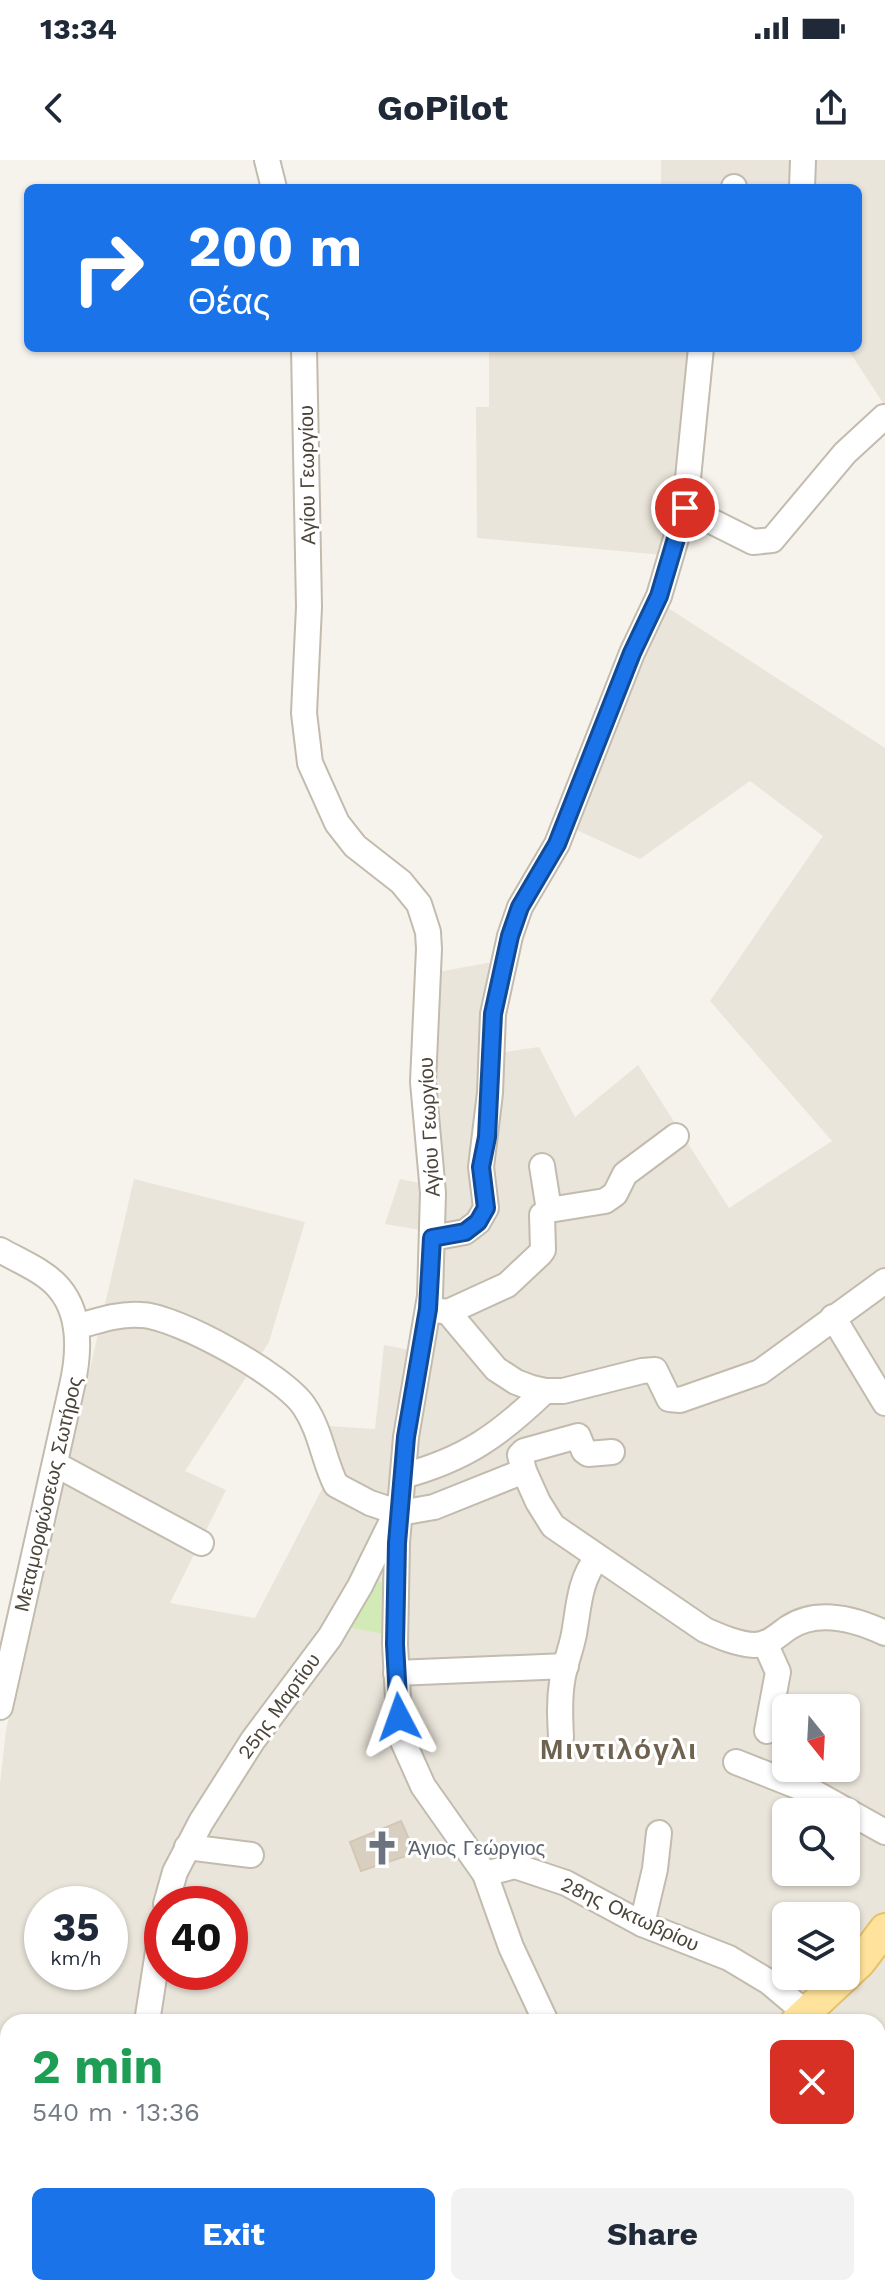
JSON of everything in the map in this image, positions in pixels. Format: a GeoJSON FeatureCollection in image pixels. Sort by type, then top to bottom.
{"type":"FeatureCollection","features":[{"type":"Feature","properties":{"kind":"main road"},"geometry":{"type":"LineString","coordinates":[[804,2014],[860,1962],[885,1929]]}},
{"type":"Feature","properties":{"kind":"street"},"geometry":{"type":"LineString","coordinates":[[267,160],[273,184]]}},
{"type":"Feature","properties":{"kind":"street"},"geometry":{"type":"LineString","coordinates":[[802,184],[803,160]]}},
{"type":"Feature","properties":{"kind":"street","name":"Αγίου Γεωργίου"},"geometry":{"type":"LineString","coordinates":[[304,352],[309,594],[305,670],[306,739],[310,763],[337,823],[355,846],[413,895],[428,932],[429,985],[423,1082],[433,1193],[432,1238],[438,1310],[408,1422],[396,1580],[399,1717],[409,1758],[439,1811],[485,1874],[511,1947],[542,2014]]}},
{"type":"Feature","properties":{"kind":"street"},"geometry":{"type":"LineString","coordinates":[[432,1238],[465,1232],[478,1222],[486,1208],[481,1167],[489,1108],[493,1014],[510,936],[520,907],[557,844],[632,653],[659,596],[685,508],[701,352]]}},
{"type":"Feature","properties":{"kind":"street"},"geometry":{"type":"LineString","coordinates":[[685,508],[753,542],[772,540],[845,453],[884,417]]}},
{"type":"Feature","properties":{"kind":"street"},"geometry":{"type":"LineString","coordinates":[[676,1136],[625,1174],[615,1194],[605,1201],[549,1210],[542,1215],[543,1250],[507,1285],[438,1310],[496,1369],[516,1382],[545,1391],[563,1391],[649,1369],[658,1373],[669,1399],[680,1400],[760,1372],[885,1281]]}},
{"type":"Feature","properties":{"kind":"street"},"geometry":{"type":"LineString","coordinates":[[542,1166],[549,1210]]}},
{"type":"Feature","properties":{"kind":"street"},"geometry":{"type":"LineString","coordinates":[[0,1250],[47,1277],[59,1288],[76,1327],[111,1317],[139,1314],[163,1318],[258,1367],[289,1388],[315,1424],[336,1485],[370,1503],[400,1513],[421,1511],[524,1471]]}},
{"type":"Feature","properties":{"kind":"street"},"geometry":{"type":"LineString","coordinates":[[833,1317],[885,1403]]}},
{"type":"Feature","properties":{"kind":"street","name":"Μεταμορφώσεως Σωτήρος"},"geometry":{"type":"LineString","coordinates":[[0,1707],[76,1370],[76,1327]]}},
{"type":"Feature","properties":{"kind":"street"},"geometry":{"type":"LineString","coordinates":[[403,1476],[464,1455],[516,1418],[545,1391]]}},
{"type":"Feature","properties":{"kind":"street"},"geometry":{"type":"LineString","coordinates":[[612,1452],[588,1454],[578,1436],[524,1451],[520,1455],[538,1502],[553,1526],[705,1630],[729,1640],[755,1645],[765,1643],[799,1622],[825,1616],[885,1633]]}},
{"type":"Feature","properties":{"kind":"street"},"geometry":{"type":"LineString","coordinates":[[55,1464],[201,1543]]}},
{"type":"Feature","properties":{"kind":"street","name":"25ης Μαρτίου"},"geometry":{"type":"LineString","coordinates":[[171,1886],[187,1847],[253,1740],[330,1637],[360,1586],[391,1519],[400,1513]]}},
{"type":"Feature","properties":{"kind":"street"},"geometry":{"type":"LineString","coordinates":[[561,1737],[559,1706],[582,1584],[597,1558]]}},
{"type":"Feature","properties":{"kind":"street"},"geometry":{"type":"LineString","coordinates":[[765,1643],[778,1672],[767,1731]]}},
{"type":"Feature","properties":{"kind":"street"},"geometry":{"type":"LineString","coordinates":[[396,1673],[566,1666]]}},
{"type":"Feature","properties":{"kind":"street"},"geometry":{"type":"LineString","coordinates":[[736,1762],[817,1794],[885,1832]]}},
{"type":"Feature","properties":{"kind":"street"},"geometry":{"type":"LineString","coordinates":[[642,1924],[655,1869],[659,1833]]}},
{"type":"Feature","properties":{"kind":"street"},"geometry":{"type":"LineString","coordinates":[[187,1847],[251,1855]]}},
{"type":"Feature","properties":{"kind":"street","name":"28ης Οκτωβρίου"},"geometry":{"type":"LineString","coordinates":[[485,1874],[515,1866],[566,1883],[642,1924],[729,1958],[769,1982],[798,2014]]}},
{"type":"Feature","properties":{"kind":"street"},"geometry":{"type":"LineString","coordinates":[[148,2014],[152,1990]]}},
{"type":"Feature","properties":{"kind":"shaded area"},"geometry":{"type":"Polygon","coordinates":[[[661,160],[885,160],[885,406],[850,352],[862,352],[862,184],[661,184],[661,160]]]}},
{"type":"Feature","properties":{"kind":"shaded area"},"geometry":{"type":"Polygon","coordinates":[[[489,352],[692,352],[678,502],[663,555],[477,538],[476,407],[489,407],[489,352]]]}},
{"type":"Feature","properties":{"kind":"shaded area"},"geometry":{"type":"Polygon","coordinates":[[[662,604],[885,748],[885,2014],[0,2014],[0,1784],[6,1730],[134,1179],[305,1222],[269,1342],[185,1471],[226,1490],[170,1603],[255,1618],[336,1462],[328,1426],[375,1429],[384,1345],[426,1353],[438,1233],[385,1224],[400,1179],[439,1187],[429,1086],[438,972],[498,961],[484,1055],[539,1047],[575,1117],[638,1065],[729,1208],[832,1141],[710,1001],[823,836],[750,781],[640,859],[570,827],[662,604]]]}},
{"type":"Feature","properties":{"kind":"green space"},"geometry":{"type":"Polygon","coordinates":[[[368,1577],[389,1585],[388,1635],[343,1626],[368,1577]]]}},
{"type":"Feature","properties":{"kind":"building","name":"Άγιος Γεώργιος"},"geometry":{"type":"Polygon","coordinates":[[[401,1821],[415,1853],[361,1871],[350,1842],[401,1821]]]}},
{"type":"Feature","properties":{"kind":"place","name":"Άγιος Γεώργιος"},"geometry":{"type":"Point","coordinates":[382,1848]}},
{"type":"Feature","properties":{"kind":"district","name":"Μιντιλόγλι"},"geometry":{"type":"Point","coordinates":[619,1749]}},
{"type":"Feature","properties":{"kind":"route"},"geometry":{"type":"LineString","coordinates":[[399,1717],[395,1644],[397,1543],[406,1437],[430,1296],[432,1238],[471,1229],[486,1208],[481,1167],[487,1137],[493,1014],[510,936],[520,907],[557,844],[618,687],[659,596],[685,508]]}}]}
